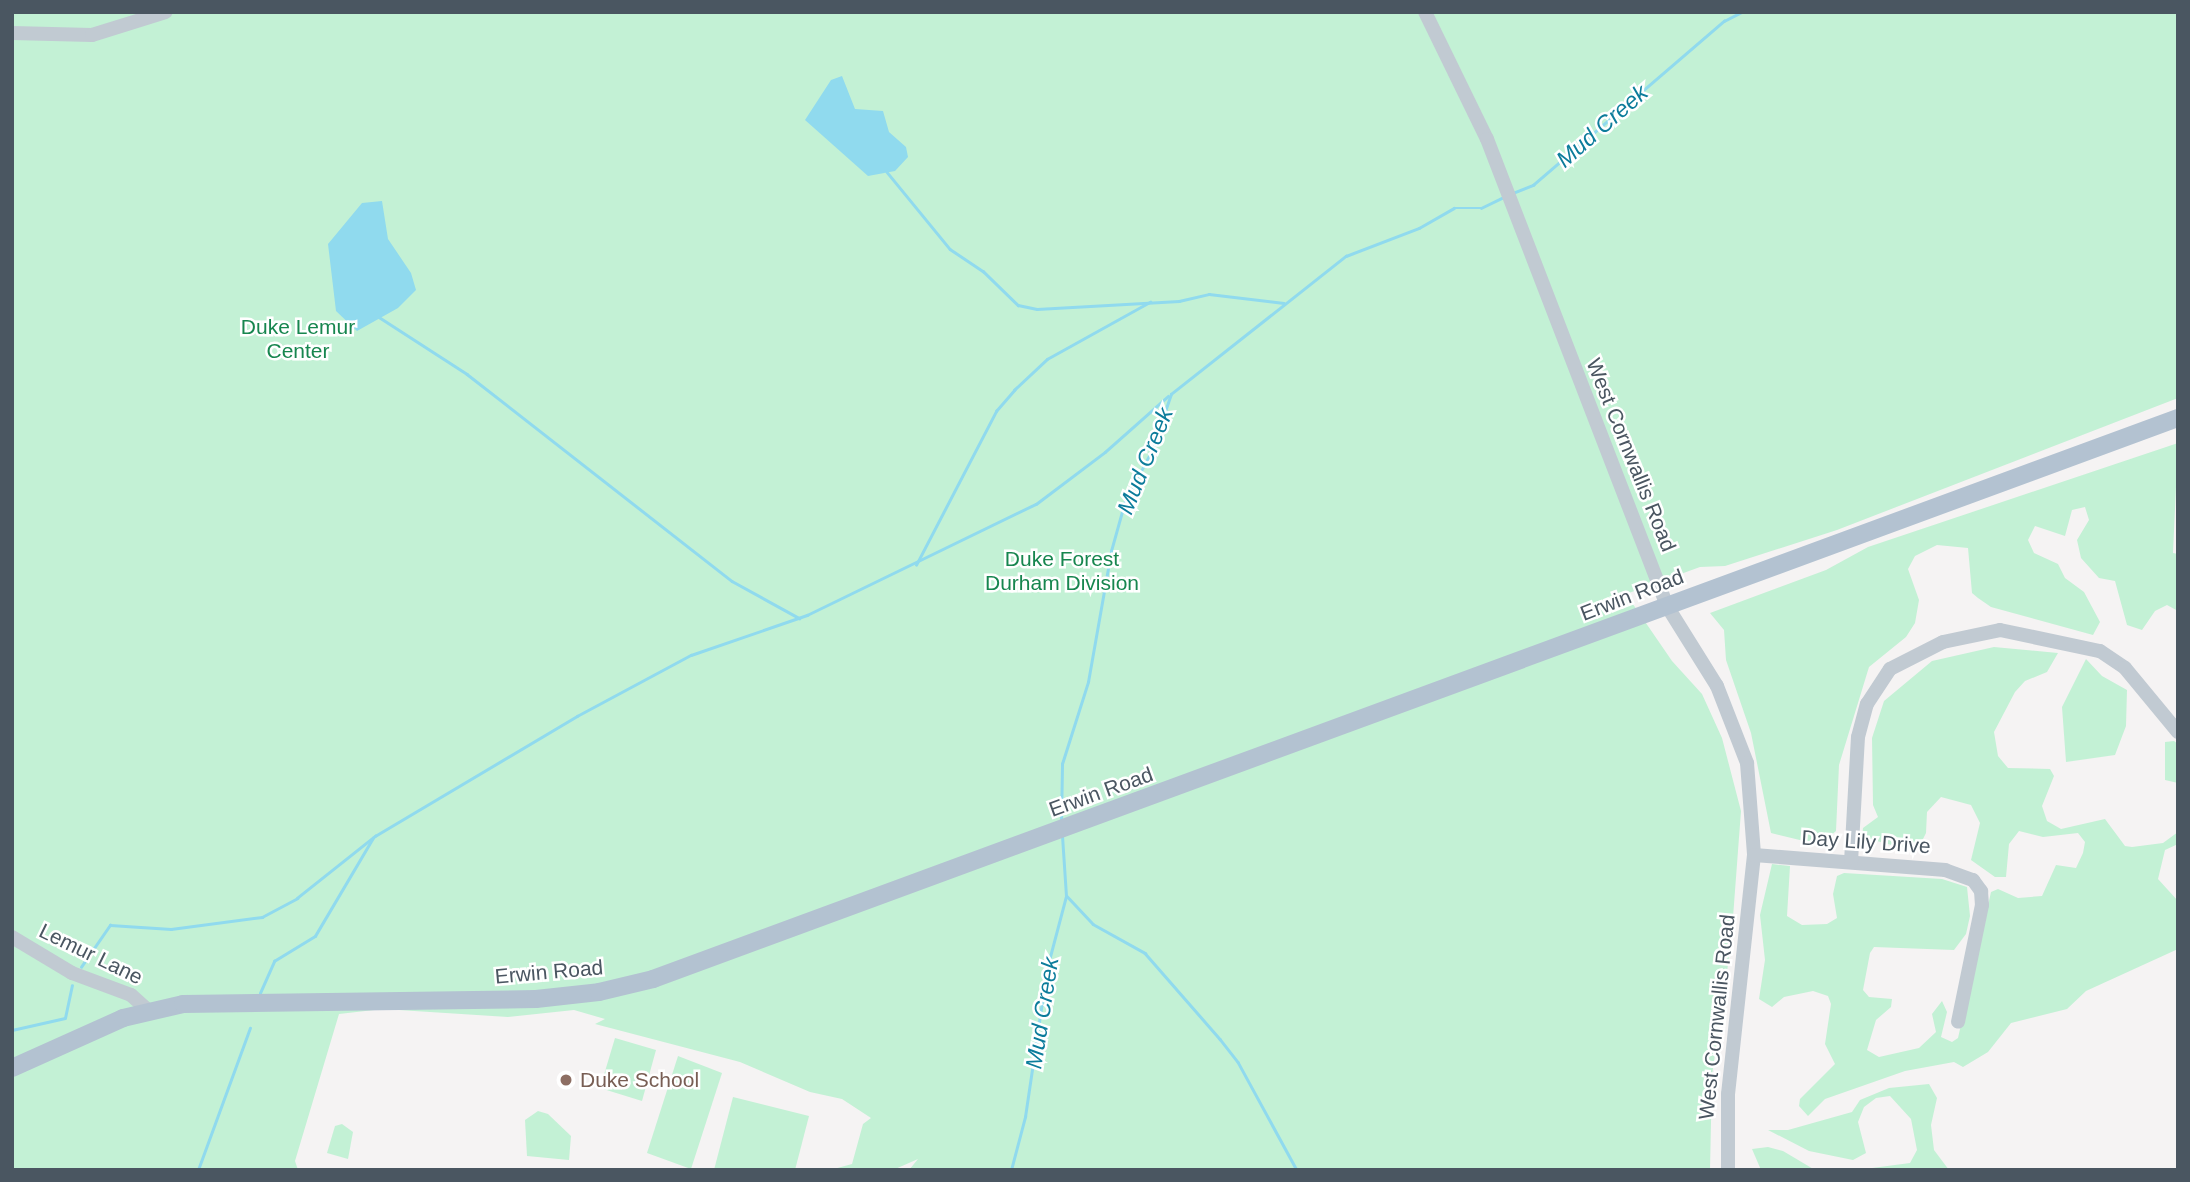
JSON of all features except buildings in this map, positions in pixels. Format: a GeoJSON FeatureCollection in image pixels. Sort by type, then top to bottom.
{"type":"FeatureCollection","features":[{"type":"Feature","properties":{"kind":"main road","name":"Erwin Road"},"geometry":{"type":"LineString","coordinates":[[12,1068],[104,1025],[149,1011],[200,1003],[523,999],[599,992],[678,971],[2178,418]]}},
{"type":"Feature","properties":{"kind":"street"},"geometry":{"type":"LineString","coordinates":[[12,33],[92,35],[166,12]]}},
{"type":"Feature","properties":{"kind":"street","name":"West Cornwallis Road"},"geometry":{"type":"LineString","coordinates":[[1425,12],[1505,184],[1667,606],[1717,686],[1742,746],[1754,804],[1754,855],[1728,1094],[1728,1170]]}},
{"type":"Feature","properties":{"kind":"street"},"geometry":{"type":"LineString","coordinates":[[1851,862],[1858,737],[1867,704],[1890,669],[1943,642],[2000,630],[2100,650],[2135,678],[2178,732]]}},
{"type":"Feature","properties":{"kind":"street","name":"Day Lily Drive"},"geometry":{"type":"LineString","coordinates":[[1754,855],[1953,871],[1973,880],[1981,891],[1982,905],[1958,1022]]}},
{"type":"Feature","properties":{"kind":"street","name":"Lemur Lane"},"geometry":{"type":"LineString","coordinates":[[12,936],[72,972],[131,995],[149,1011]]}},
{"type":"Feature","properties":{"kind":"green space","name":"Duke Forest Durham Division"},"geometry":{"type":"Polygon","coordinates":[[[12,12],[2178,12],[2178,398],[1837,530],[1725,566],[1700,567],[1626,594],[1672,661],[1702,694],[1722,738],[1741,811],[1731,944],[1712,1075],[1710,1170],[909,1170],[918,1159],[893,1170],[830,1170],[852,1164],[863,1124],[871,1118],[842,1099],[810,1092],[740,1062],[595,1024],[605,1019],[574,1010],[508,1017],[383,1009],[339,1014],[295,1161],[298,1170],[12,1170],[12,12]]]}},
{"type":"Feature","properties":{"kind":"green space"},"geometry":{"type":"Polygon","coordinates":[[[2178,443],[2173,553],[2178,554],[2178,611],[2167,605],[2155,611],[2142,630],[2127,625],[2115,581],[2099,578],[2081,558],[2077,540],[2089,520],[2085,507],[2072,510],[2065,536],[2035,526],[2028,540],[2034,553],[2058,564],[2065,578],[2084,592],[2100,622],[2093,635],[1991,607],[1978,598],[1972,593],[1968,548],[1937,545],[1915,556],[1908,569],[1919,600],[1915,623],[1906,637],[1869,667],[1839,765],[1836,831],[1824,841],[1808,842],[1771,833],[1751,733],[1726,660],[1724,630],[1710,613],[1826,570],[1868,547],[2178,443]]]}},
{"type":"Feature","properties":{"kind":"green space"},"geometry":{"type":"Polygon","coordinates":[[[1994,647],[2058,653],[2047,672],[2025,681],[2015,692],[1994,732],[1998,756],[2008,768],[2050,769],[2054,776],[2042,806],[2047,821],[2061,829],[2105,819],[2125,846],[2132,847],[2163,843],[2178,832],[2178,844],[2165,850],[2158,879],[2178,901],[2178,949],[2086,991],[2067,1009],[2011,1023],[1988,1052],[1963,1067],[1954,1062],[1905,1071],[1825,1099],[1808,1116],[1799,1106],[1800,1099],[1835,1064],[1825,1044],[1831,1004],[1828,996],[1813,991],[1784,997],[1772,1007],[1759,999],[1765,960],[1760,915],[1772,864],[1790,866],[1787,916],[1802,925],[1827,924],[1837,918],[1833,894],[1837,876],[1844,873],[1942,879],[1967,887],[1970,916],[1966,934],[1954,950],[1874,947],[1870,953],[1863,990],[1869,997],[1892,999],[1891,1007],[1876,1020],[1867,1050],[1879,1057],[1919,1048],[1936,1032],[1932,1014],[1942,1001],[1947,1012],[1941,1037],[1952,1042],[1958,1038],[1991,892],[1998,889],[2018,898],[2042,896],[2056,865],[2076,868],[2083,853],[2085,842],[2078,833],[2043,837],[2019,831],[2009,844],[2006,877],[1995,877],[1971,860],[1980,823],[1971,805],[1941,797],[1927,812],[1926,833],[1919,847],[1899,847],[1862,837],[1863,828],[1878,817],[1873,805],[1872,738],[1884,701],[1932,661],[1994,647]]]}},
{"type":"Feature","properties":{"kind":"green space"},"geometry":{"type":"Polygon","coordinates":[[[2086,659],[2102,676],[2127,690],[2126,726],[2115,755],[2066,762],[2062,707],[2086,659]]]}},
{"type":"Feature","properties":{"kind":"green space"},"geometry":{"type":"Polygon","coordinates":[[[2174,741],[2178,744],[2178,783],[2165,780],[2165,742],[2174,741]]]}},
{"type":"Feature","properties":{"kind":"green space"},"geometry":{"type":"Polygon","coordinates":[[[615,1038],[656,1050],[642,1101],[600,1088],[615,1038]]]}},
{"type":"Feature","properties":{"kind":"green space"},"geometry":{"type":"Polygon","coordinates":[[[678,1056],[722,1073],[691,1169],[647,1153],[678,1056]]]}},
{"type":"Feature","properties":{"kind":"green space"},"geometry":{"type":"Polygon","coordinates":[[[1929,1084],[1937,1098],[1931,1125],[1934,1150],[1949,1170],[1857,1170],[1910,1163],[1917,1150],[1911,1119],[1890,1096],[1876,1098],[1864,1107],[1858,1122],[1866,1153],[1853,1160],[1809,1151],[1768,1130],[1788,1130],[1852,1112],[1860,1100],[1889,1088],[1929,1084]]]}},
{"type":"Feature","properties":{"kind":"green space"},"geometry":{"type":"Polygon","coordinates":[[[733,1097],[809,1116],[795,1170],[714,1170],[733,1097]]]}},
{"type":"Feature","properties":{"kind":"green space"},"geometry":{"type":"Polygon","coordinates":[[[538,1111],[548,1114],[571,1136],[569,1160],[527,1156],[525,1120],[538,1111]]]}},
{"type":"Feature","properties":{"kind":"green space"},"geometry":{"type":"Polygon","coordinates":[[[342,1124],[353,1132],[348,1159],[327,1153],[335,1126],[342,1124]]]}},
{"type":"Feature","properties":{"kind":"green space"},"geometry":{"type":"Polygon","coordinates":[[[1768,1147],[1783,1151],[1815,1170],[1761,1170],[1752,1149],[1768,1147]]]}},
{"type":"Feature","properties":{"kind":"water"},"geometry":{"type":"Polygon","coordinates":[[[842,76],[855,109],[883,111],[889,132],[906,147],[908,157],[895,171],[868,176],[805,120],[831,80],[842,76]]]}},
{"type":"Feature","properties":{"kind":"water"},"geometry":{"type":"Polygon","coordinates":[[[382,201],[388,239],[411,273],[416,290],[398,308],[357,331],[336,311],[328,244],[362,203],[382,201]]]}},
{"type":"Feature","properties":{"kind":"waterway","name":"Mud Creek"},"geometry":{"type":"LineString","coordinates":[[1513,193],[1533,185],[1724,21],[1742,12]]}},
{"type":"Feature","properties":{"kind":"waterway"},"geometry":{"type":"LineString","coordinates":[[887,172],[950,249],[983,271],[1018,305],[1037,309],[1179,301],[1209,294],[1283,303]]}},
{"type":"Feature","properties":{"kind":"waterway","name":"Mud Creek"},"geometry":{"type":"LineString","coordinates":[[1061,823],[1062,764],[1088,682],[1111,551],[1125,501],[1151,452],[1171,394],[1346,256],[1419,228],[1454,208],[1481,208],[1504,197]]}},
{"type":"Feature","properties":{"kind":"waterway"},"geometry":{"type":"LineString","coordinates":[[916,565],[996,411],[1014,390],[1047,359],[1150,302]]}},
{"type":"Feature","properties":{"kind":"waterway"},"geometry":{"type":"LineString","coordinates":[[379,317],[467,374],[732,581],[799,618]]}},
{"type":"Feature","properties":{"kind":"waterway"},"geometry":{"type":"LineString","coordinates":[[81,967],[110,925],[171,929],[262,917],[297,898],[375,836],[577,716],[691,655],[807,615],[1036,504],[1105,452],[1168,396]]}},
{"type":"Feature","properties":{"kind":"waterway","name":"Mud Creek"},"geometry":{"type":"LineString","coordinates":[[1011,1170],[1025,1117],[1047,968],[1066,896],[1062,836]]}},
{"type":"Feature","properties":{"kind":"waterway"},"geometry":{"type":"LineString","coordinates":[[260,993],[274,961],[315,936],[373,838]]}},
{"type":"Feature","properties":{"kind":"waterway"},"geometry":{"type":"LineString","coordinates":[[1067,896],[1093,924],[1145,953],[1220,1039],[1238,1062],[1297,1170]]}},
{"type":"Feature","properties":{"kind":"waterway"},"geometry":{"type":"LineString","coordinates":[[12,1030],[65,1018],[72,986]]}},
{"type":"Feature","properties":{"kind":"waterway"},"geometry":{"type":"LineString","coordinates":[[198,1170],[250,1028]]}},
{"type":"Feature","properties":{"kind":"place","name":"Duke School"},"geometry":{"type":"Point","coordinates":[566,1080]}},
{"type":"Feature","properties":{"kind":"park label","name":"Duke Lemur Center"},"geometry":{"type":"Point","coordinates":[298,339]}}]}
